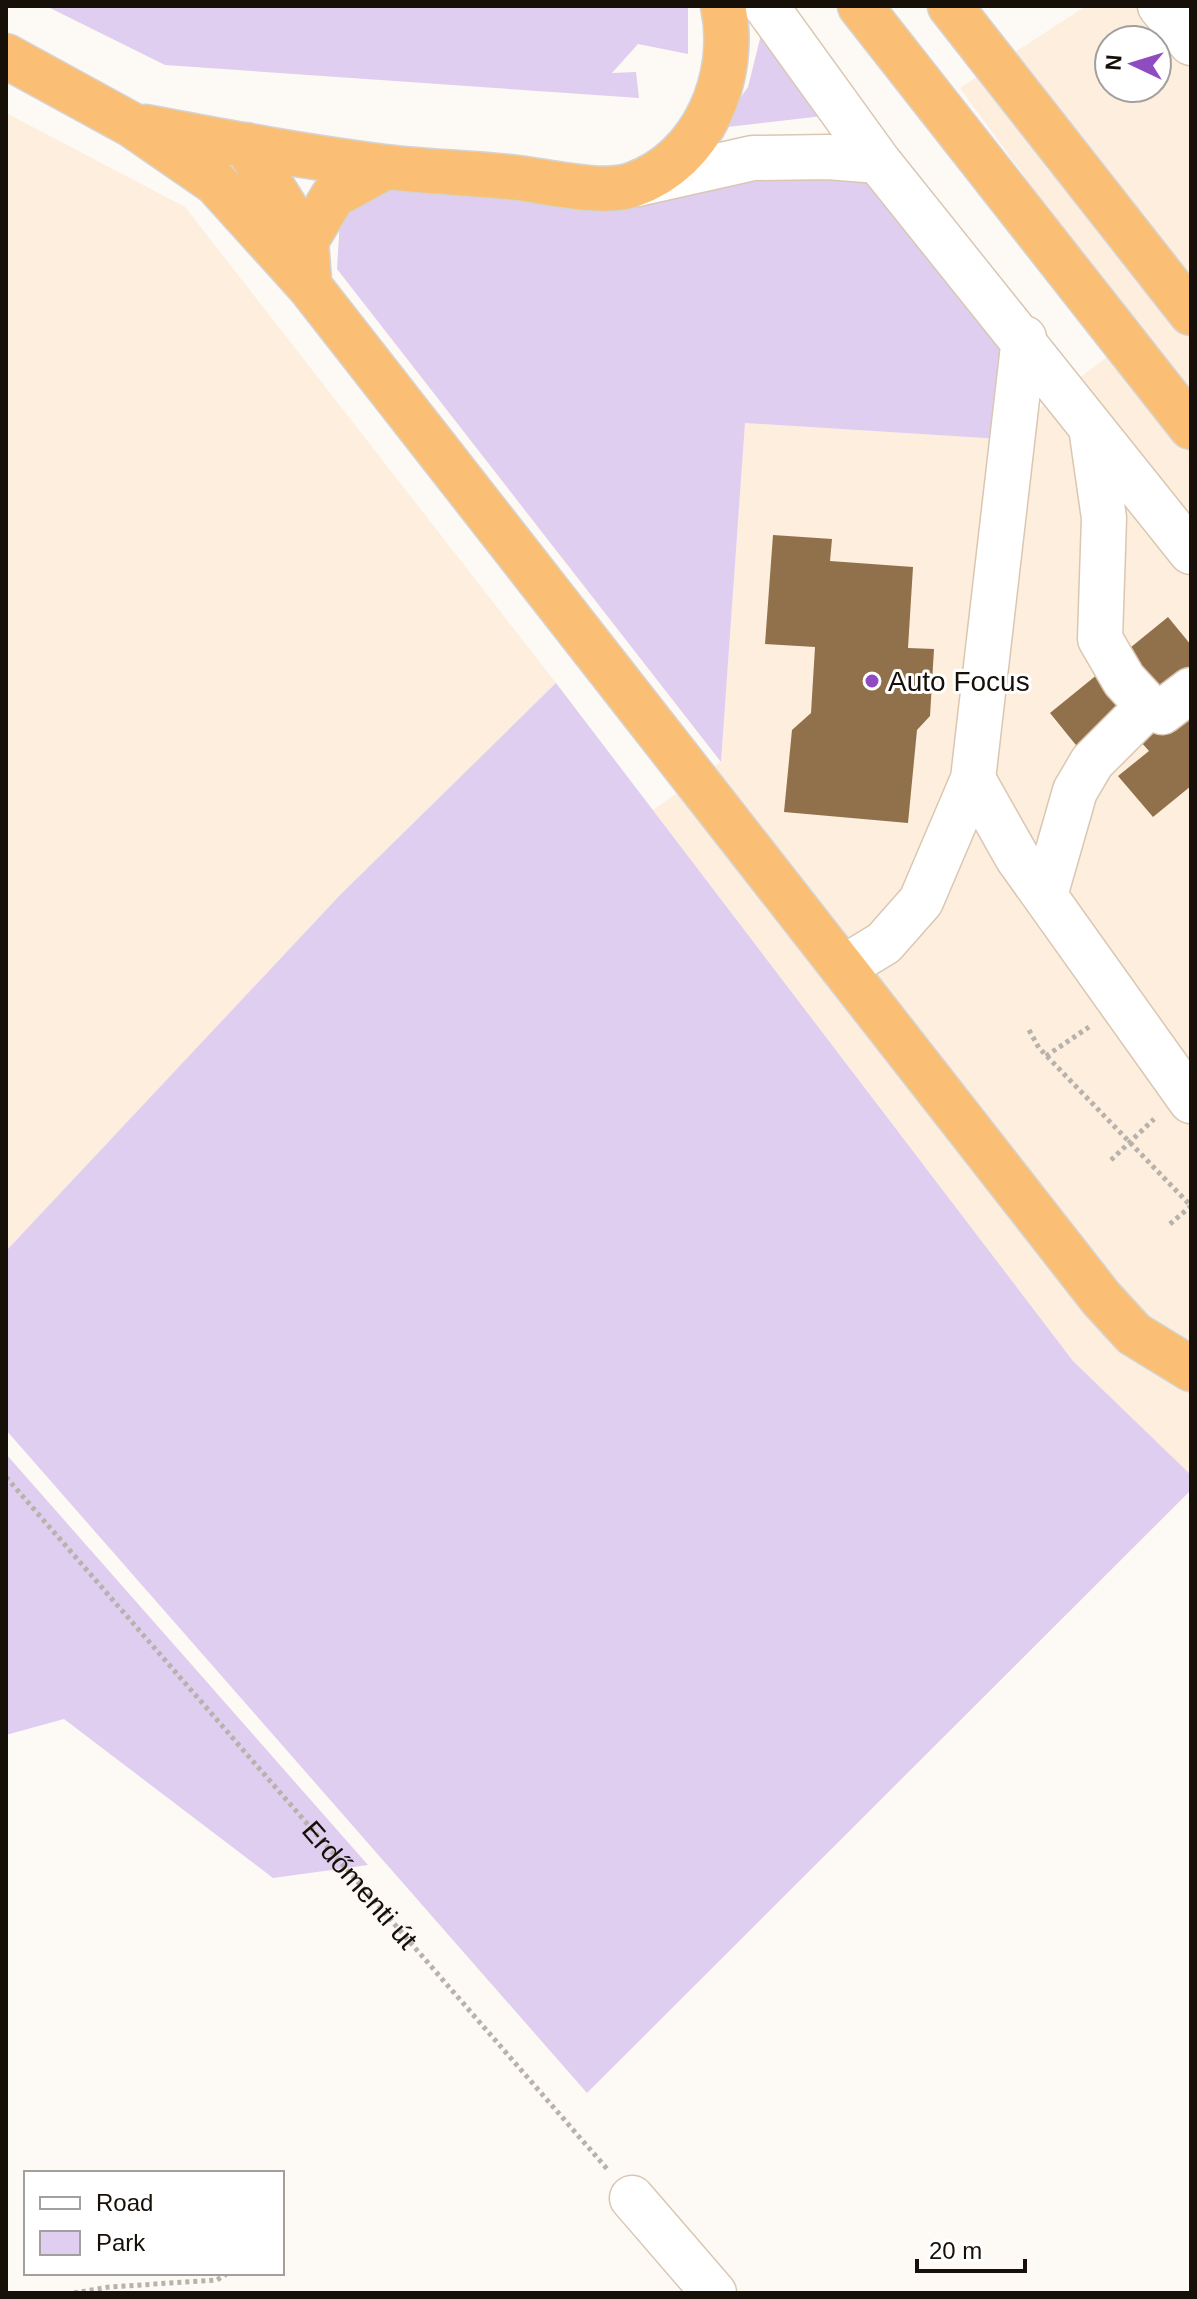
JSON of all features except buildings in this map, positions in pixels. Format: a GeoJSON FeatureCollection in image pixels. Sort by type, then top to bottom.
{"type":"FeatureCollection","features":[{"type":"Feature","properties":{"kind":"highway"},"geometry":{"type":"LineString","coordinates":[[132,125],[386,167],[583,187],[631,185],[668,166],[704,125],[720,90],[728,50],[723,6]]}},
{"type":"Feature","properties":{"kind":"highway"},"geometry":{"type":"LineString","coordinates":[[860,6],[1191,427]]}},
{"type":"Feature","properties":{"kind":"highway"},"geometry":{"type":"LineString","coordinates":[[950,6],[1191,313]]}},
{"type":"Feature","properties":{"kind":"highway"},"geometry":{"type":"LineString","coordinates":[[6,56],[132,125],[216,183],[310,287],[1101,1298],[1134,1334],[1191,1369]]}},
{"type":"Feature","properties":{"kind":"highway"},"geometry":{"type":"LineString","coordinates":[[246,145],[306,241],[310,287]]}},
{"type":"Feature","properties":{"kind":"highway"},"geometry":{"type":"LineString","coordinates":[[306,241],[333,196],[386,167]]}},
{"type":"Feature","properties":{"kind":"street"},"geometry":{"type":"LineString","coordinates":[[766,6],[878,161],[1024,338],[1191,552]]}},
{"type":"Feature","properties":{"kind":"street"},"geometry":{"type":"LineString","coordinates":[[1160,6],[1191,43]]}},
{"type":"Feature","properties":{"kind":"street"},"geometry":{"type":"LineString","coordinates":[[631,185],[753,158],[828,157],[878,161]]}},
{"type":"Feature","properties":{"kind":"street"},"geometry":{"type":"LineString","coordinates":[[843,968],[884,943],[921,901],[973,779],[1024,338]]}},
{"type":"Feature","properties":{"kind":"street"},"geometry":{"type":"LineString","coordinates":[[1091,424],[1104,518],[1100,639],[1124,680],[1148,706],[1162,712],[1191,690]]}},
{"type":"Feature","properties":{"kind":"street"},"geometry":{"type":"LineString","coordinates":[[1046,892],[1075,791],[1092,762],[1148,706]]}},
{"type":"Feature","properties":{"kind":"street"},"geometry":{"type":"LineString","coordinates":[[973,779],[1017,857],[1046,892],[1191,1101]]}},
{"type":"Feature","properties":{"kind":"street"},"geometry":{"type":"LineString","coordinates":[[632,2198],[714,2293]]}},
{"type":"Feature","properties":{"kind":"path"},"geometry":{"type":"LineString","coordinates":[[1046,1056],[1123,1004]]}},
{"type":"Feature","properties":{"kind":"path"},"geometry":{"type":"LineString","coordinates":[[1029,1030],[1046,1056],[1191,1206],[1170,1224]]}},
{"type":"Feature","properties":{"kind":"path"},"geometry":{"type":"LineString","coordinates":[[1111,1160],[1131,1143]]}},
{"type":"Feature","properties":{"kind":"path","name":"Erdőmenti út"},"geometry":{"type":"LineString","coordinates":[[6,1477],[632,2198]]}},
{"type":"Feature","properties":{"kind":"path"},"geometry":{"type":"LineString","coordinates":[[74,2293],[109,2287],[217,2280],[225,2275]]}},
{"type":"Feature","properties":{"kind":"shaded area"},"geometry":{"type":"Polygon","coordinates":[[[1086,6],[1191,6],[1191,1475],[1073,1361],[653,810],[721,762],[745,423],[1000,439],[1138,333],[960,88],[1086,6]]]}},
{"type":"Feature","properties":{"kind":"shaded area"},"geometry":{"type":"Polygon","coordinates":[[[6,113],[185,207],[556,683],[340,895],[6,1251],[6,113]]]}},
{"type":"Feature","properties":{"kind":"green space"},"geometry":{"type":"Polygon","coordinates":[[[46,6],[688,6],[688,54],[638,44],[612,73],[636,72],[639,98],[165,65],[46,6]]]}},
{"type":"Feature","properties":{"kind":"green space"},"geometry":{"type":"Polygon","coordinates":[[[761,35],[823,116],[719,128],[748,87],[761,35]]]}},
{"type":"Feature","properties":{"kind":"green space"},"geometry":{"type":"Polygon","coordinates":[[[778,168],[870,178],[1005,343],[1000,439],[745,423],[721,762],[337,269],[340,218],[388,182],[778,168]]]}},
{"type":"Feature","properties":{"kind":"green space"},"geometry":{"type":"Polygon","coordinates":[[[556,683],[1073,1361],[1191,1475],[1191,1490],[587,2093],[6,1430],[6,1251],[340,895],[556,683]]]}},
{"type":"Feature","properties":{"kind":"green space"},"geometry":{"type":"Polygon","coordinates":[[[6,1454],[368,1865],[273,1878],[64,1719],[6,1735],[6,1454]]]}},
{"type":"Feature","properties":{"kind":"place","name":"Auto Focus"},"geometry":{"type":"Point","coordinates":[872,681]}}]}
